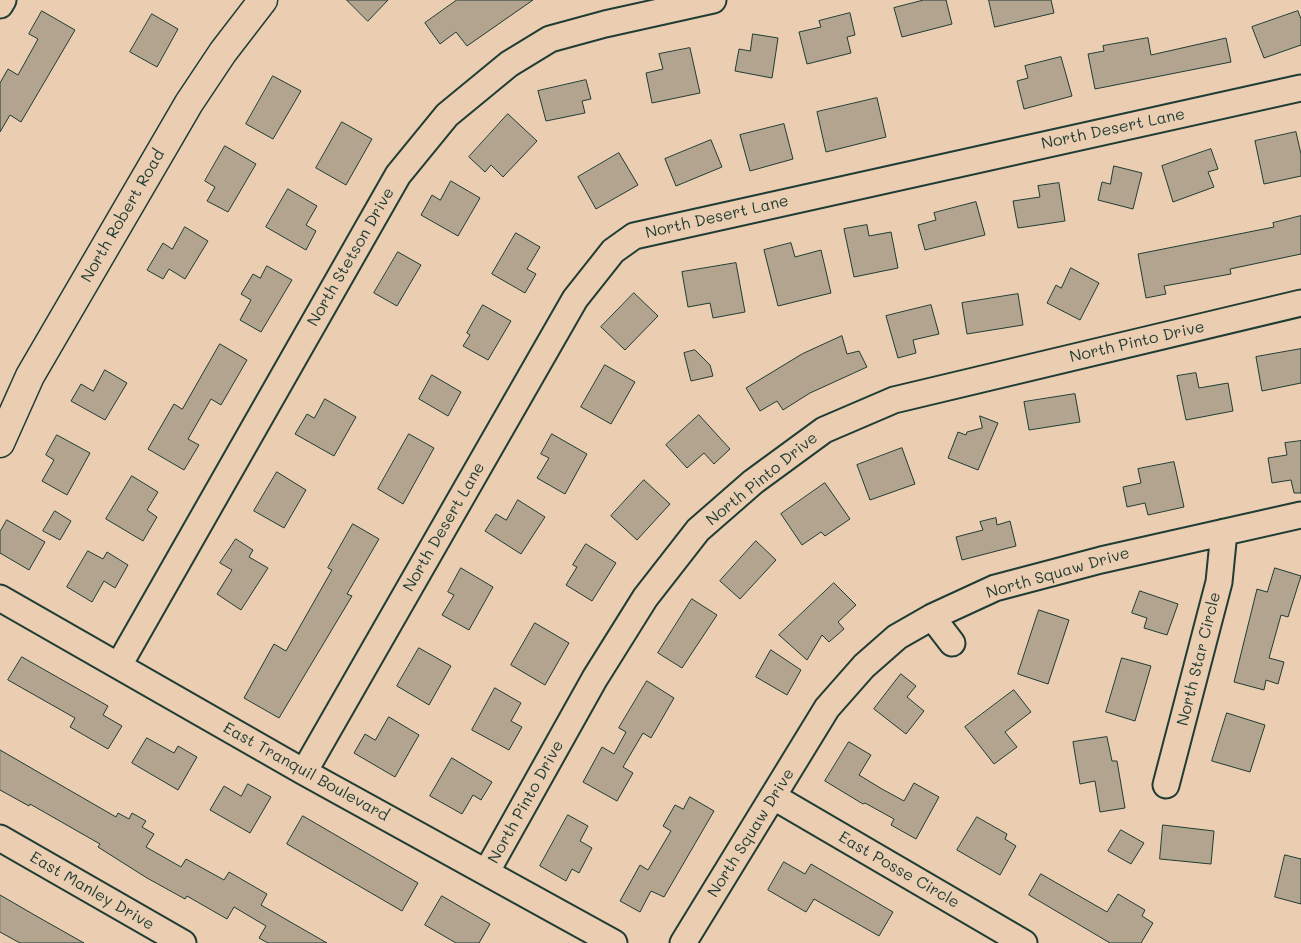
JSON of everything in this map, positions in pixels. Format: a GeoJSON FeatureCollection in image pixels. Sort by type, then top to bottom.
{"type":"FeatureCollection","features":[{"type":"Feature","properties":{"kind":"main road","name":"North Robert Road"},"geometry":{"type":"LineString","coordinates":[[0,443],[30,376],[189,103],[223,52],[263,0]]}},
{"type":"Feature","properties":{"kind":"street"},"geometry":{"type":"LineString","coordinates":[[0,5],[3,0]]}},
{"type":"Feature","properties":{"kind":"street","name":"North Stetson Drive"},"geometry":{"type":"LineString","coordinates":[[119,665],[398,174],[447,115],[509,64],[550,39],[606,24],[714,0]]}},
{"type":"Feature","properties":{"kind":"street","name":"North Desert Lane"},"geometry":{"type":"LineString","coordinates":[[304,772],[575,299],[613,251],[634,236],[1301,88]]}},
{"type":"Feature","properties":{"kind":"street","name":"North Pinto Drive"},"geometry":{"type":"LineString","coordinates":[[487,871],[595,678],[645,598],[698,530],[753,482],[824,430],[894,400],[1301,303]]}},
{"type":"Feature","properties":{"kind":"street","name":"North Squaw Drive"},"geometry":{"type":"LineString","coordinates":[[683,943],[834,701],[864,666],[897,637],[932,616],[995,588],[1101,560],[1301,515]]}},
{"type":"Feature","properties":{"kind":"street","name":"North Star Circle"},"geometry":{"type":"LineString","coordinates":[[1166,786],[1219,582],[1224,532]]}},
{"type":"Feature","properties":{"kind":"street","name":"East Tranquil Boulevard"},"geometry":{"type":"LineString","coordinates":[[0,598],[304,772],[487,871],[614,943]]}},
{"type":"Feature","properties":{"kind":"street"},"geometry":{"type":"LineString","coordinates":[[932,616],[952,643]]}},
{"type":"Feature","properties":{"kind":"street","name":"East Posse Circle"},"geometry":{"type":"LineString","coordinates":[[774,797],[1024,943]]}},
{"type":"Feature","properties":{"kind":"street","name":"East Manley Drive"},"geometry":{"type":"LineString","coordinates":[[0,838],[183,943]]}},
{"type":"Feature","properties":{"kind":"building"},"geometry":{"type":"Polygon","coordinates":[[[347,0],[388,0],[368,21],[347,0]]]}},
{"type":"Feature","properties":{"kind":"building"},"geometry":{"type":"Polygon","coordinates":[[[457,0],[533,0],[467,46],[456,32],[440,44],[425,23],[457,0]]]}},
{"type":"Feature","properties":{"kind":"building"},"geometry":{"type":"Polygon","coordinates":[[[924,0],[946,0],[952,24],[902,37],[894,8],[924,0]]]}},
{"type":"Feature","properties":{"kind":"building"},"geometry":{"type":"Polygon","coordinates":[[[989,0],[1051,0],[1054,13],[995,27],[989,0]]]}},
{"type":"Feature","properties":{"kind":"building"},"geometry":{"type":"Polygon","coordinates":[[[42,11],[75,30],[21,122],[10,115],[0,132],[0,83],[8,69],[18,75],[38,39],[29,34],[42,11]]]}},
{"type":"Feature","properties":{"kind":"building"},"geometry":{"type":"Polygon","coordinates":[[[1298,11],[1301,19],[1301,45],[1264,58],[1252,27],[1298,11]]]}},
{"type":"Feature","properties":{"kind":"building"},"geometry":{"type":"Polygon","coordinates":[[[850,13],[855,35],[847,37],[851,53],[807,64],[799,32],[821,27],[819,21],[850,13]]]}},
{"type":"Feature","properties":{"kind":"building"},"geometry":{"type":"Polygon","coordinates":[[[152,14],[178,29],[157,67],[130,52],[152,14]]]}},
{"type":"Feature","properties":{"kind":"building"},"geometry":{"type":"Polygon","coordinates":[[[753,34],[778,38],[772,78],[735,71],[739,49],[750,51],[753,34]]]}},
{"type":"Feature","properties":{"kind":"building"},"geometry":{"type":"Polygon","coordinates":[[[1148,38],[1151,55],[1226,38],[1231,62],[1095,89],[1088,54],[1104,51],[1103,46],[1148,38]]]}},
{"type":"Feature","properties":{"kind":"building"},"geometry":{"type":"Polygon","coordinates":[[[690,48],[700,93],[652,103],[646,73],[663,69],[659,54],[690,48]]]}},
{"type":"Feature","properties":{"kind":"building"},"geometry":{"type":"Polygon","coordinates":[[[1061,57],[1072,96],[1024,109],[1017,81],[1028,78],[1025,66],[1061,57]]]}},
{"type":"Feature","properties":{"kind":"building"},"geometry":{"type":"Polygon","coordinates":[[[273,76],[301,91],[273,139],[246,124],[273,76]]]}},
{"type":"Feature","properties":{"kind":"building"},"geometry":{"type":"Polygon","coordinates":[[[586,80],[591,99],[582,101],[585,113],[546,121],[538,91],[586,80]]]}},
{"type":"Feature","properties":{"kind":"building"},"geometry":{"type":"Polygon","coordinates":[[[877,98],[886,137],[826,152],[817,112],[877,98]]]}},
{"type":"Feature","properties":{"kind":"building"},"geometry":{"type":"Polygon","coordinates":[[[508,114],[537,141],[503,177],[491,165],[485,172],[469,157],[508,114]]]}},
{"type":"Feature","properties":{"kind":"building"},"geometry":{"type":"Polygon","coordinates":[[[342,122],[372,139],[346,185],[316,168],[342,122]]]}},
{"type":"Feature","properties":{"kind":"building"},"geometry":{"type":"Polygon","coordinates":[[[784,124],[793,159],[750,171],[740,135],[784,124]]]}},
{"type":"Feature","properties":{"kind":"building"},"geometry":{"type":"Polygon","coordinates":[[[1296,132],[1301,154],[1301,176],[1264,184],[1255,141],[1296,132]]]}},
{"type":"Feature","properties":{"kind":"building"},"geometry":{"type":"Polygon","coordinates":[[[711,140],[722,167],[676,186],[665,159],[711,140]]]}},
{"type":"Feature","properties":{"kind":"building"},"geometry":{"type":"Polygon","coordinates":[[[225,146],[256,164],[228,212],[207,201],[215,187],[205,181],[225,146]]]}},
{"type":"Feature","properties":{"kind":"building"},"geometry":{"type":"Polygon","coordinates":[[[1211,149],[1218,169],[1208,172],[1214,187],[1173,202],[1162,166],[1211,149]]]}},
{"type":"Feature","properties":{"kind":"building"},"geometry":{"type":"Polygon","coordinates":[[[619,153],[638,185],[596,209],[578,177],[619,153]]]}},
{"type":"Feature","properties":{"kind":"building"},"geometry":{"type":"Polygon","coordinates":[[[1114,166],[1142,173],[1133,209],[1098,200],[1102,182],[1110,184],[1114,166]]]}},
{"type":"Feature","properties":{"kind":"building"},"geometry":{"type":"Polygon","coordinates":[[[451,181],[480,198],[458,236],[421,215],[432,195],[440,200],[451,181]]]}},
{"type":"Feature","properties":{"kind":"building"},"geometry":{"type":"Polygon","coordinates":[[[1059,183],[1065,221],[1018,228],[1013,201],[1040,197],[1038,186],[1059,183]]]}},
{"type":"Feature","properties":{"kind":"building"},"geometry":{"type":"Polygon","coordinates":[[[288,189],[317,206],[306,225],[316,231],[306,250],[266,227],[288,189]]]}},
{"type":"Feature","properties":{"kind":"building"},"geometry":{"type":"Polygon","coordinates":[[[976,202],[985,235],[925,250],[918,225],[936,220],[934,213],[976,202]]]}},
{"type":"Feature","properties":{"kind":"building"},"geometry":{"type":"Polygon","coordinates":[[[1301,216],[1301,254],[1230,269],[1231,274],[1164,286],[1166,294],[1146,298],[1138,254],[1274,227],[1273,223],[1301,216]]]}},
{"type":"Feature","properties":{"kind":"building"},"geometry":{"type":"Polygon","coordinates":[[[867,225],[869,236],[891,232],[898,268],[854,277],[844,229],[867,225]]]}},
{"type":"Feature","properties":{"kind":"building"},"geometry":{"type":"Polygon","coordinates":[[[185,227],[208,241],[185,279],[169,269],[163,279],[147,270],[163,243],[172,249],[185,227]]]}},
{"type":"Feature","properties":{"kind":"building"},"geometry":{"type":"Polygon","coordinates":[[[516,233],[540,247],[527,269],[536,274],[525,293],[492,274],[516,233]]]}},
{"type":"Feature","properties":{"kind":"building"},"geometry":{"type":"Polygon","coordinates":[[[791,243],[795,257],[821,250],[831,293],[778,306],[764,250],[791,243]]]}},
{"type":"Feature","properties":{"kind":"building"},"geometry":{"type":"Polygon","coordinates":[[[398,252],[421,265],[397,306],[374,293],[398,252]]]}},
{"type":"Feature","properties":{"kind":"building"},"geometry":{"type":"Polygon","coordinates":[[[736,263],[745,312],[713,318],[710,303],[688,307],[682,272],[736,263]]]}},
{"type":"Feature","properties":{"kind":"building"},"geometry":{"type":"Polygon","coordinates":[[[267,266],[292,280],[261,332],[240,320],[251,300],[241,294],[253,274],[260,278],[267,266]]]}},
{"type":"Feature","properties":{"kind":"building"},"geometry":{"type":"Polygon","coordinates":[[[1071,268],[1099,283],[1080,320],[1047,303],[1056,285],[1061,288],[1071,268]]]}},
{"type":"Feature","properties":{"kind":"building"},"geometry":{"type":"Polygon","coordinates":[[[634,293],[658,316],[625,350],[601,327],[634,293]]]}},
{"type":"Feature","properties":{"kind":"building"},"geometry":{"type":"Polygon","coordinates":[[[1018,294],[1023,325],[967,334],[962,303],[1018,294]]]}},
{"type":"Feature","properties":{"kind":"building"},"geometry":{"type":"Polygon","coordinates":[[[483,305],[511,321],[488,360],[463,346],[470,335],[467,333],[483,305]]]}},
{"type":"Feature","properties":{"kind":"building"},"geometry":{"type":"Polygon","coordinates":[[[931,305],[939,334],[913,340],[916,353],[898,358],[886,316],[931,305]]]}},
{"type":"Feature","properties":{"kind":"building"},"geometry":{"type":"Polygon","coordinates":[[[842,336],[847,354],[859,351],[867,367],[810,393],[783,410],[777,401],[760,411],[746,388],[802,354],[842,336]]]}},
{"type":"Feature","properties":{"kind":"building"},"geometry":{"type":"Polygon","coordinates":[[[220,344],[247,360],[221,405],[211,399],[188,439],[199,445],[184,470],[148,449],[174,404],[182,409],[220,344]]]}},
{"type":"Feature","properties":{"kind":"building"},"geometry":{"type":"Polygon","coordinates":[[[1301,349],[1301,383],[1262,391],[1256,357],[1301,349]]]}},
{"type":"Feature","properties":{"kind":"building"},"geometry":{"type":"Polygon","coordinates":[[[695,350],[710,365],[713,376],[691,381],[684,353],[695,350]]]}},
{"type":"Feature","properties":{"kind":"building"},"geometry":{"type":"Polygon","coordinates":[[[605,365],[635,382],[611,424],[581,407],[605,365]]]}},
{"type":"Feature","properties":{"kind":"building"},"geometry":{"type":"Polygon","coordinates":[[[105,370],[127,383],[105,420],[71,401],[81,384],[93,391],[105,370]]]}},
{"type":"Feature","properties":{"kind":"building"},"geometry":{"type":"Polygon","coordinates":[[[1196,373],[1199,388],[1228,383],[1233,411],[1186,420],[1177,376],[1196,373]]]}},
{"type":"Feature","properties":{"kind":"building"},"geometry":{"type":"Polygon","coordinates":[[[432,375],[461,392],[448,416],[419,399],[432,375]]]}},
{"type":"Feature","properties":{"kind":"building"},"geometry":{"type":"Polygon","coordinates":[[[1075,394],[1080,422],[1029,430],[1024,402],[1075,394]]]}},
{"type":"Feature","properties":{"kind":"building"},"geometry":{"type":"Polygon","coordinates":[[[325,399],[356,417],[334,456],[295,434],[307,414],[314,418],[325,399]]]}},
{"type":"Feature","properties":{"kind":"building"},"geometry":{"type":"Polygon","coordinates":[[[699,415],[730,449],[714,464],[704,453],[687,468],[666,445],[699,415]]]}},
{"type":"Feature","properties":{"kind":"building"},"geometry":{"type":"Polygon","coordinates":[[[980,416],[998,423],[978,470],[948,458],[958,432],[966,435],[967,432],[982,428],[980,416]]]}},
{"type":"Feature","properties":{"kind":"building"},"geometry":{"type":"Polygon","coordinates":[[[409,434],[434,448],[403,504],[378,489],[409,434]]]}},
{"type":"Feature","properties":{"kind":"building"},"geometry":{"type":"Polygon","coordinates":[[[552,434],[587,454],[565,494],[537,478],[549,458],[541,454],[552,434]]]}},
{"type":"Feature","properties":{"kind":"building"},"geometry":{"type":"Polygon","coordinates":[[[57,435],[90,453],[67,495],[42,481],[54,460],[46,455],[57,435]]]}},
{"type":"Feature","properties":{"kind":"building"},"geometry":{"type":"Polygon","coordinates":[[[1301,441],[1301,493],[1294,493],[1291,480],[1272,483],[1268,458],[1287,455],[1285,443],[1301,441]]]}},
{"type":"Feature","properties":{"kind":"building"},"geometry":{"type":"Polygon","coordinates":[[[902,448],[915,484],[870,500],[857,465],[902,448]]]}},
{"type":"Feature","properties":{"kind":"building"},"geometry":{"type":"Polygon","coordinates":[[[1174,462],[1184,507],[1148,515],[1145,503],[1127,507],[1123,487],[1141,483],[1138,469],[1174,462]]]}},
{"type":"Feature","properties":{"kind":"building"},"geometry":{"type":"Polygon","coordinates":[[[277,472],[306,490],[284,528],[254,511],[277,472]]]}},
{"type":"Feature","properties":{"kind":"building"},"geometry":{"type":"Polygon","coordinates":[[[132,476],[158,492],[147,510],[157,517],[143,541],[106,519],[132,476]]]}},
{"type":"Feature","properties":{"kind":"building"},"geometry":{"type":"Polygon","coordinates":[[[644,480],[670,504],[637,540],[611,516],[644,480]]]}},
{"type":"Feature","properties":{"kind":"building"},"geometry":{"type":"Polygon","coordinates":[[[825,483],[850,519],[825,536],[821,532],[802,545],[781,514],[825,483]]]}},
{"type":"Feature","properties":{"kind":"building"},"geometry":{"type":"Polygon","coordinates":[[[518,500],[545,517],[521,554],[485,531],[496,514],[506,520],[518,500]]]}},
{"type":"Feature","properties":{"kind":"building"},"geometry":{"type":"Polygon","coordinates":[[[55,511],[71,521],[60,540],[43,531],[55,511]]]}},
{"type":"Feature","properties":{"kind":"building"},"geometry":{"type":"Polygon","coordinates":[[[996,518],[997,525],[1010,521],[1016,546],[962,560],[956,537],[983,530],[980,522],[996,518]]]}},
{"type":"Feature","properties":{"kind":"building"},"geometry":{"type":"Polygon","coordinates":[[[7,520],[45,542],[29,570],[0,553],[0,532],[7,520]]]}},
{"type":"Feature","properties":{"kind":"building"},"geometry":{"type":"Polygon","coordinates":[[[353,524],[379,539],[347,594],[352,596],[279,718],[244,698],[274,644],[286,651],[332,570],[328,568],[353,524]]]}},
{"type":"Feature","properties":{"kind":"building"},"geometry":{"type":"Polygon","coordinates":[[[236,539],[253,550],[249,557],[268,568],[241,610],[217,594],[232,570],[220,563],[236,539]]]}},
{"type":"Feature","properties":{"kind":"building"},"geometry":{"type":"Polygon","coordinates":[[[756,541],[776,560],[740,599],[720,581],[756,541]]]}},
{"type":"Feature","properties":{"kind":"building"},"geometry":{"type":"Polygon","coordinates":[[[586,544],[616,563],[592,601],[566,585],[577,567],[573,565],[586,544]]]}},
{"type":"Feature","properties":{"kind":"building"},"geometry":{"type":"Polygon","coordinates":[[[88,551],[103,559],[107,552],[128,565],[115,588],[104,581],[92,602],[67,587],[88,551]]]}},
{"type":"Feature","properties":{"kind":"building"},"geometry":{"type":"Polygon","coordinates":[[[461,568],[493,587],[469,630],[442,615],[454,595],[448,592],[461,568]]]}},
{"type":"Feature","properties":{"kind":"building"},"geometry":{"type":"Polygon","coordinates":[[[1275,568],[1301,576],[1288,617],[1281,615],[1269,658],[1284,662],[1278,684],[1266,680],[1264,690],[1234,682],[1257,589],[1267,592],[1275,568]]]}},
{"type":"Feature","properties":{"kind":"building"},"geometry":{"type":"Polygon","coordinates":[[[834,583],[856,605],[838,622],[844,629],[829,642],[822,635],[807,660],[779,635],[834,583]]]}},
{"type":"Feature","properties":{"kind":"building"},"geometry":{"type":"Polygon","coordinates":[[[1140,591],[1178,604],[1167,635],[1144,628],[1147,618],[1132,613],[1140,591]]]}},
{"type":"Feature","properties":{"kind":"building"},"geometry":{"type":"Polygon","coordinates":[[[692,599],[717,615],[682,668],[658,653],[692,599]]]}},
{"type":"Feature","properties":{"kind":"building"},"geometry":{"type":"Polygon","coordinates":[[[1039,610],[1069,620],[1048,684],[1018,674],[1039,610]]]}},
{"type":"Feature","properties":{"kind":"building"},"geometry":{"type":"Polygon","coordinates":[[[535,623],[569,643],[545,685],[511,665],[535,623]]]}},
{"type":"Feature","properties":{"kind":"building"},"geometry":{"type":"Polygon","coordinates":[[[419,648],[451,666],[429,705],[397,686],[419,648]]]}},
{"type":"Feature","properties":{"kind":"building"},"geometry":{"type":"Polygon","coordinates":[[[771,650],[801,670],[787,695],[756,677],[771,650]]]}},
{"type":"Feature","properties":{"kind":"building"},"geometry":{"type":"Polygon","coordinates":[[[22,657],[108,706],[103,715],[122,726],[108,749],[70,727],[75,718],[8,680],[22,657]]]}},
{"type":"Feature","properties":{"kind":"building"},"geometry":{"type":"Polygon","coordinates":[[[1122,658],[1151,666],[1135,721],[1106,712],[1122,658]]]}},
{"type":"Feature","properties":{"kind":"building"},"geometry":{"type":"Polygon","coordinates":[[[901,674],[916,686],[907,697],[924,711],[906,734],[874,709],[901,674]]]}},
{"type":"Feature","properties":{"kind":"building"},"geometry":{"type":"Polygon","coordinates":[[[647,681],[674,698],[651,738],[643,733],[623,767],[633,773],[617,801],[583,782],[602,747],[614,754],[626,732],[619,728],[647,681]]]}},
{"type":"Feature","properties":{"kind":"building"},"geometry":{"type":"Polygon","coordinates":[[[495,688],[521,703],[511,721],[522,727],[509,750],[472,730],[495,688]]]}},
{"type":"Feature","properties":{"kind":"building"},"geometry":{"type":"Polygon","coordinates":[[[1014,690],[1031,712],[1005,732],[1017,747],[994,764],[965,727],[1014,690]]]}},
{"type":"Feature","properties":{"kind":"building"},"geometry":{"type":"Polygon","coordinates":[[[1227,713],[1265,725],[1250,772],[1212,761],[1227,713]]]}},
{"type":"Feature","properties":{"kind":"building"},"geometry":{"type":"Polygon","coordinates":[[[389,717],[419,735],[395,777],[354,753],[365,734],[375,740],[389,717]]]}},
{"type":"Feature","properties":{"kind":"building"},"geometry":{"type":"Polygon","coordinates":[[[1107,737],[1112,761],[1117,761],[1125,808],[1100,812],[1095,781],[1080,784],[1073,742],[1107,737]]]}},
{"type":"Feature","properties":{"kind":"building"},"geometry":{"type":"Polygon","coordinates":[[[147,738],[174,753],[178,746],[197,757],[178,790],[132,763],[147,738]]]}},
{"type":"Feature","properties":{"kind":"building"},"geometry":{"type":"Polygon","coordinates":[[[849,742],[871,755],[859,775],[904,801],[914,783],[939,797],[916,839],[891,825],[894,819],[865,803],[863,804],[825,781],[849,742]]]}},
{"type":"Feature","properties":{"kind":"building"},"geometry":{"type":"Polygon","coordinates":[[[0,750],[116,817],[118,813],[129,819],[132,813],[146,821],[142,827],[154,834],[146,847],[181,867],[186,859],[224,880],[229,872],[267,894],[261,905],[327,943],[268,943],[259,938],[266,926],[234,907],[227,919],[187,896],[185,899],[147,878],[98,847],[100,844],[30,804],[29,806],[0,790],[0,750]]]}},
{"type":"Feature","properties":{"kind":"building"},"geometry":{"type":"Polygon","coordinates":[[[452,758],[492,782],[481,800],[473,795],[462,814],[430,796],[452,758]]]}},
{"type":"Feature","properties":{"kind":"building"},"geometry":{"type":"Polygon","coordinates":[[[248,784],[271,797],[250,833],[210,810],[224,786],[241,796],[248,784]]]}},
{"type":"Feature","properties":{"kind":"building"},"geometry":{"type":"Polygon","coordinates":[[[690,797],[714,811],[664,897],[651,891],[640,912],[620,901],[640,865],[648,870],[671,831],[663,826],[675,805],[683,809],[690,797]]]}},
{"type":"Feature","properties":{"kind":"building"},"geometry":{"type":"Polygon","coordinates":[[[568,815],[588,826],[580,841],[592,848],[579,873],[572,869],[566,881],[540,866],[568,815]]]}},
{"type":"Feature","properties":{"kind":"building"},"geometry":{"type":"Polygon","coordinates":[[[303,816],[418,883],[402,911],[287,844],[303,816]]]}},
{"type":"Feature","properties":{"kind":"building"},"geometry":{"type":"Polygon","coordinates":[[[977,817],[1007,834],[1005,839],[1016,846],[1000,875],[957,850],[977,817]]]}},
{"type":"Feature","properties":{"kind":"building"},"geometry":{"type":"Polygon","coordinates":[[[1163,825],[1214,831],[1211,864],[1160,859],[1163,825]]]}},
{"type":"Feature","properties":{"kind":"building"},"geometry":{"type":"Polygon","coordinates":[[[1121,830],[1144,843],[1131,864],[1108,851],[1121,830]]]}},
{"type":"Feature","properties":{"kind":"building"},"geometry":{"type":"Polygon","coordinates":[[[1285,855],[1301,859],[1301,904],[1275,897],[1285,855]]]}},
{"type":"Feature","properties":{"kind":"building"},"geometry":{"type":"Polygon","coordinates":[[[784,862],[805,874],[811,864],[893,912],[879,936],[814,899],[806,912],[768,890],[784,862]]]}},
{"type":"Feature","properties":{"kind":"building"},"geometry":{"type":"Polygon","coordinates":[[[1041,874],[1107,912],[1118,894],[1145,910],[1142,916],[1153,923],[1141,943],[1110,943],[1029,895],[1041,874]]]}},
{"type":"Feature","properties":{"kind":"building"},"geometry":{"type":"Polygon","coordinates":[[[0,895],[84,943],[20,943],[0,932],[0,895]]]}},
{"type":"Feature","properties":{"kind":"building"},"geometry":{"type":"Polygon","coordinates":[[[442,896],[490,924],[479,943],[456,943],[425,925],[442,896]]]}}]}
